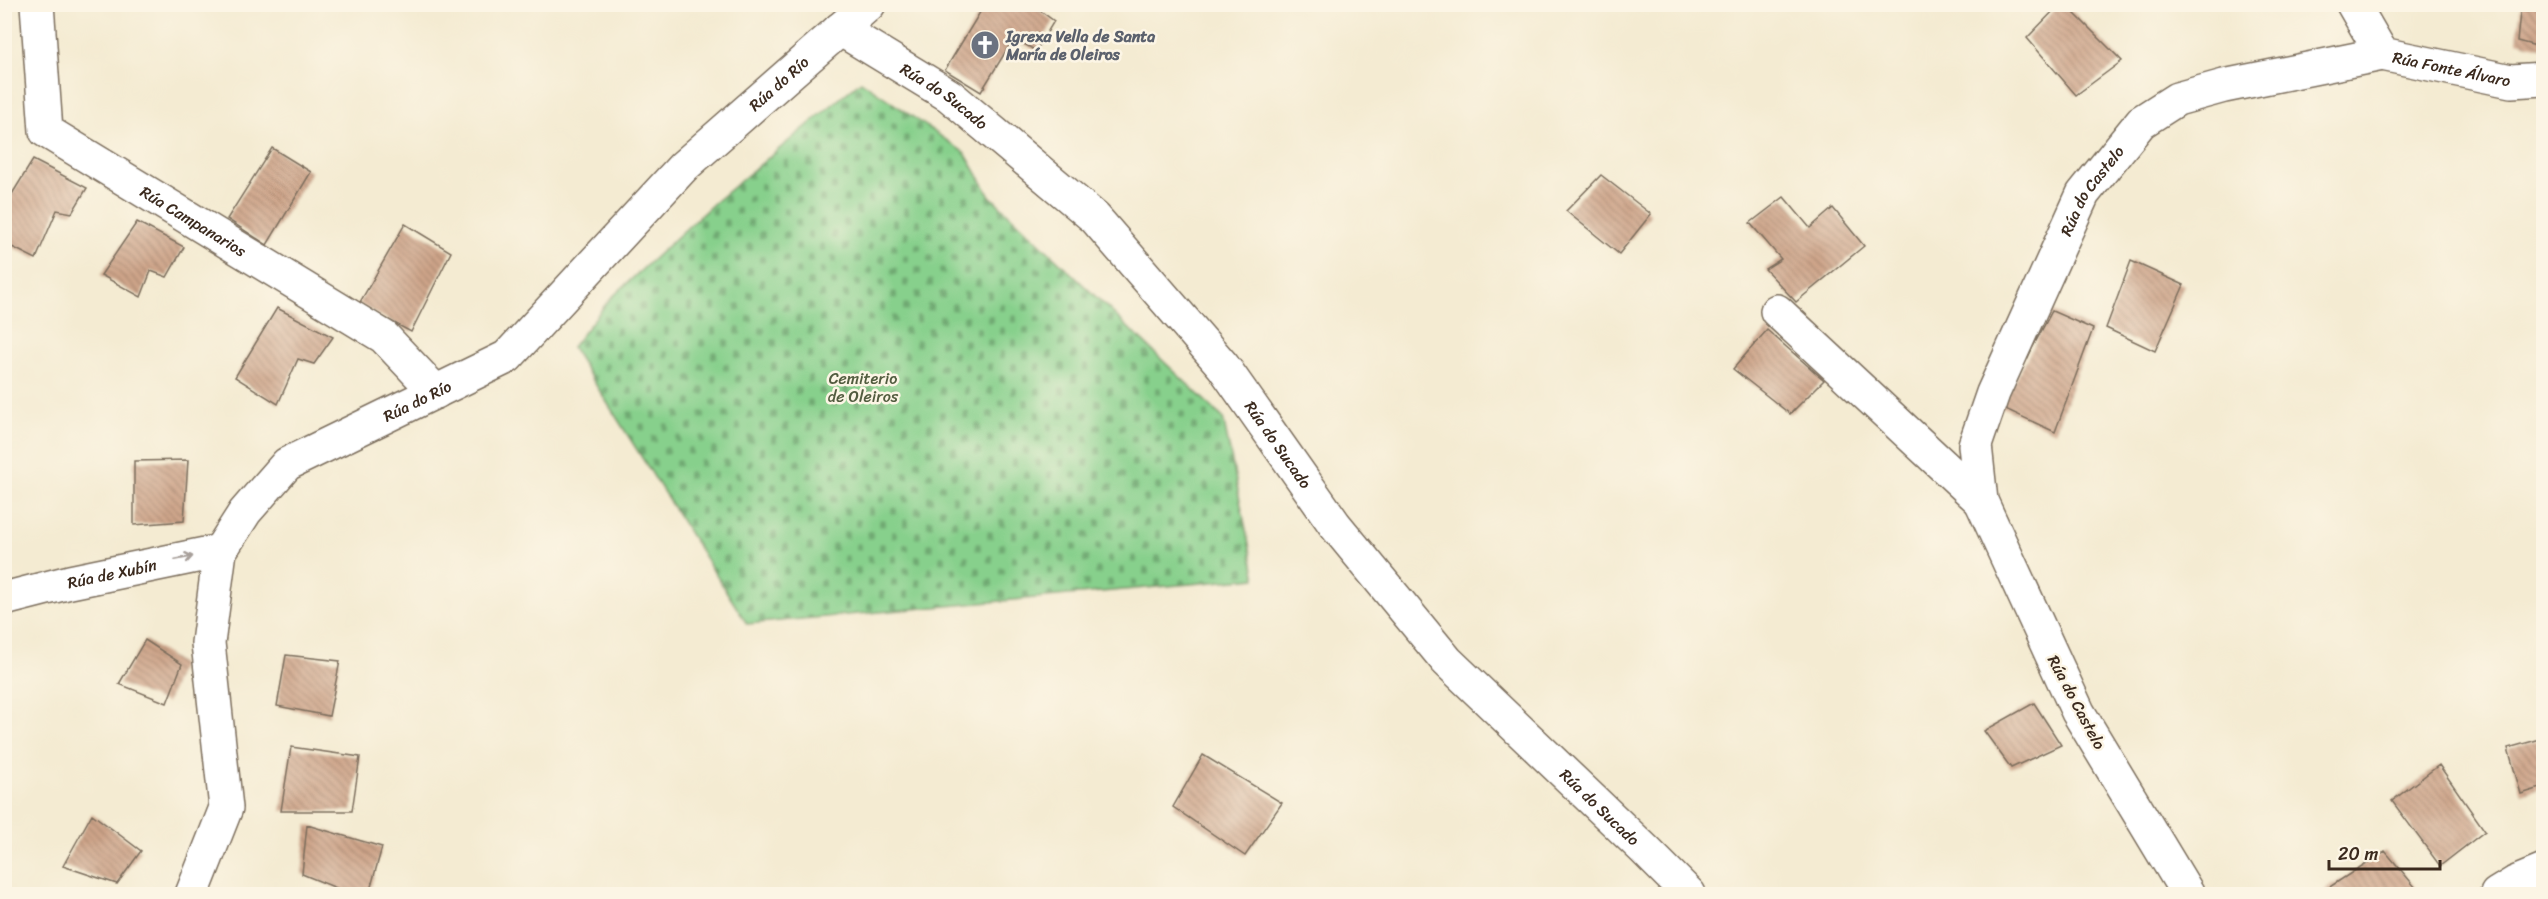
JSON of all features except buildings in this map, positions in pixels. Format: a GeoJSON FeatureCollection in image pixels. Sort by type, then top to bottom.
{"type":"FeatureCollection","features":[{"type":"Feature","properties":{"kind":"street","name":"Rúa Campanarios"},"geometry":{"type":"LineString","coordinates":[[37,4],[46,131],[384,337],[436,392]]}},
{"type":"Feature","properties":{"kind":"street","name":"Rúa do Río"},"geometry":{"type":"LineString","coordinates":[[192,894],[226,808],[208,643],[220,551],[245,512],[287,464],[507,357],[683,167],[869,4]]}},
{"type":"Feature","properties":{"kind":"street","name":"Rúa Fonte Álvaro"},"geometry":{"type":"LineString","coordinates":[[2353,4],[2382,54],[2511,81],[2544,79]]}},
{"type":"Feature","properties":{"kind":"street","name":"Rúa do Sucado"},"geometry":{"type":"LineString","coordinates":[[840,29],[950,96],[1095,218],[1223,366],[1335,525],[1447,661],[1689,894]]}},
{"type":"Feature","properties":{"kind":"street","name":"Rúa do Castelo"},"geometry":{"type":"LineString","coordinates":[[2188,894],[2078,712],[1981,501],[1975,445],[1993,393],[2083,194],[2141,122],[2177,99],[2187,96],[2224,86],[2382,54]]}},
{"type":"Feature","properties":{"kind":"street","name":"Rúa do Castelo"},"geometry":{"type":"LineString","coordinates":[[1777,311],[1981,501]]}},
{"type":"Feature","properties":{"kind":"street","name":"Rúa de Xubín"},"geometry":{"type":"LineString","coordinates":[[4,599],[70,582],[220,551]]}},
{"type":"Feature","properties":{"kind":"street"},"geometry":{"type":"LineString","coordinates":[[2497,894],[2515,883],[2544,871]]}},
{"type":"Feature","properties":{"kind":"green space","name":"Cemiterio de Oleiros"},"geometry":{"type":"Polygon","coordinates":[[[861,81],[965,153],[990,196],[1223,418],[1256,578],[747,624],[572,347],[610,299],[715,202],[861,81]]]}},
{"type":"Feature","properties":{"kind":"place","name":"Igrexa Vella de Santa María de Oleiros"},"geometry":{"type":"Point","coordinates":[985,45]}}]}
